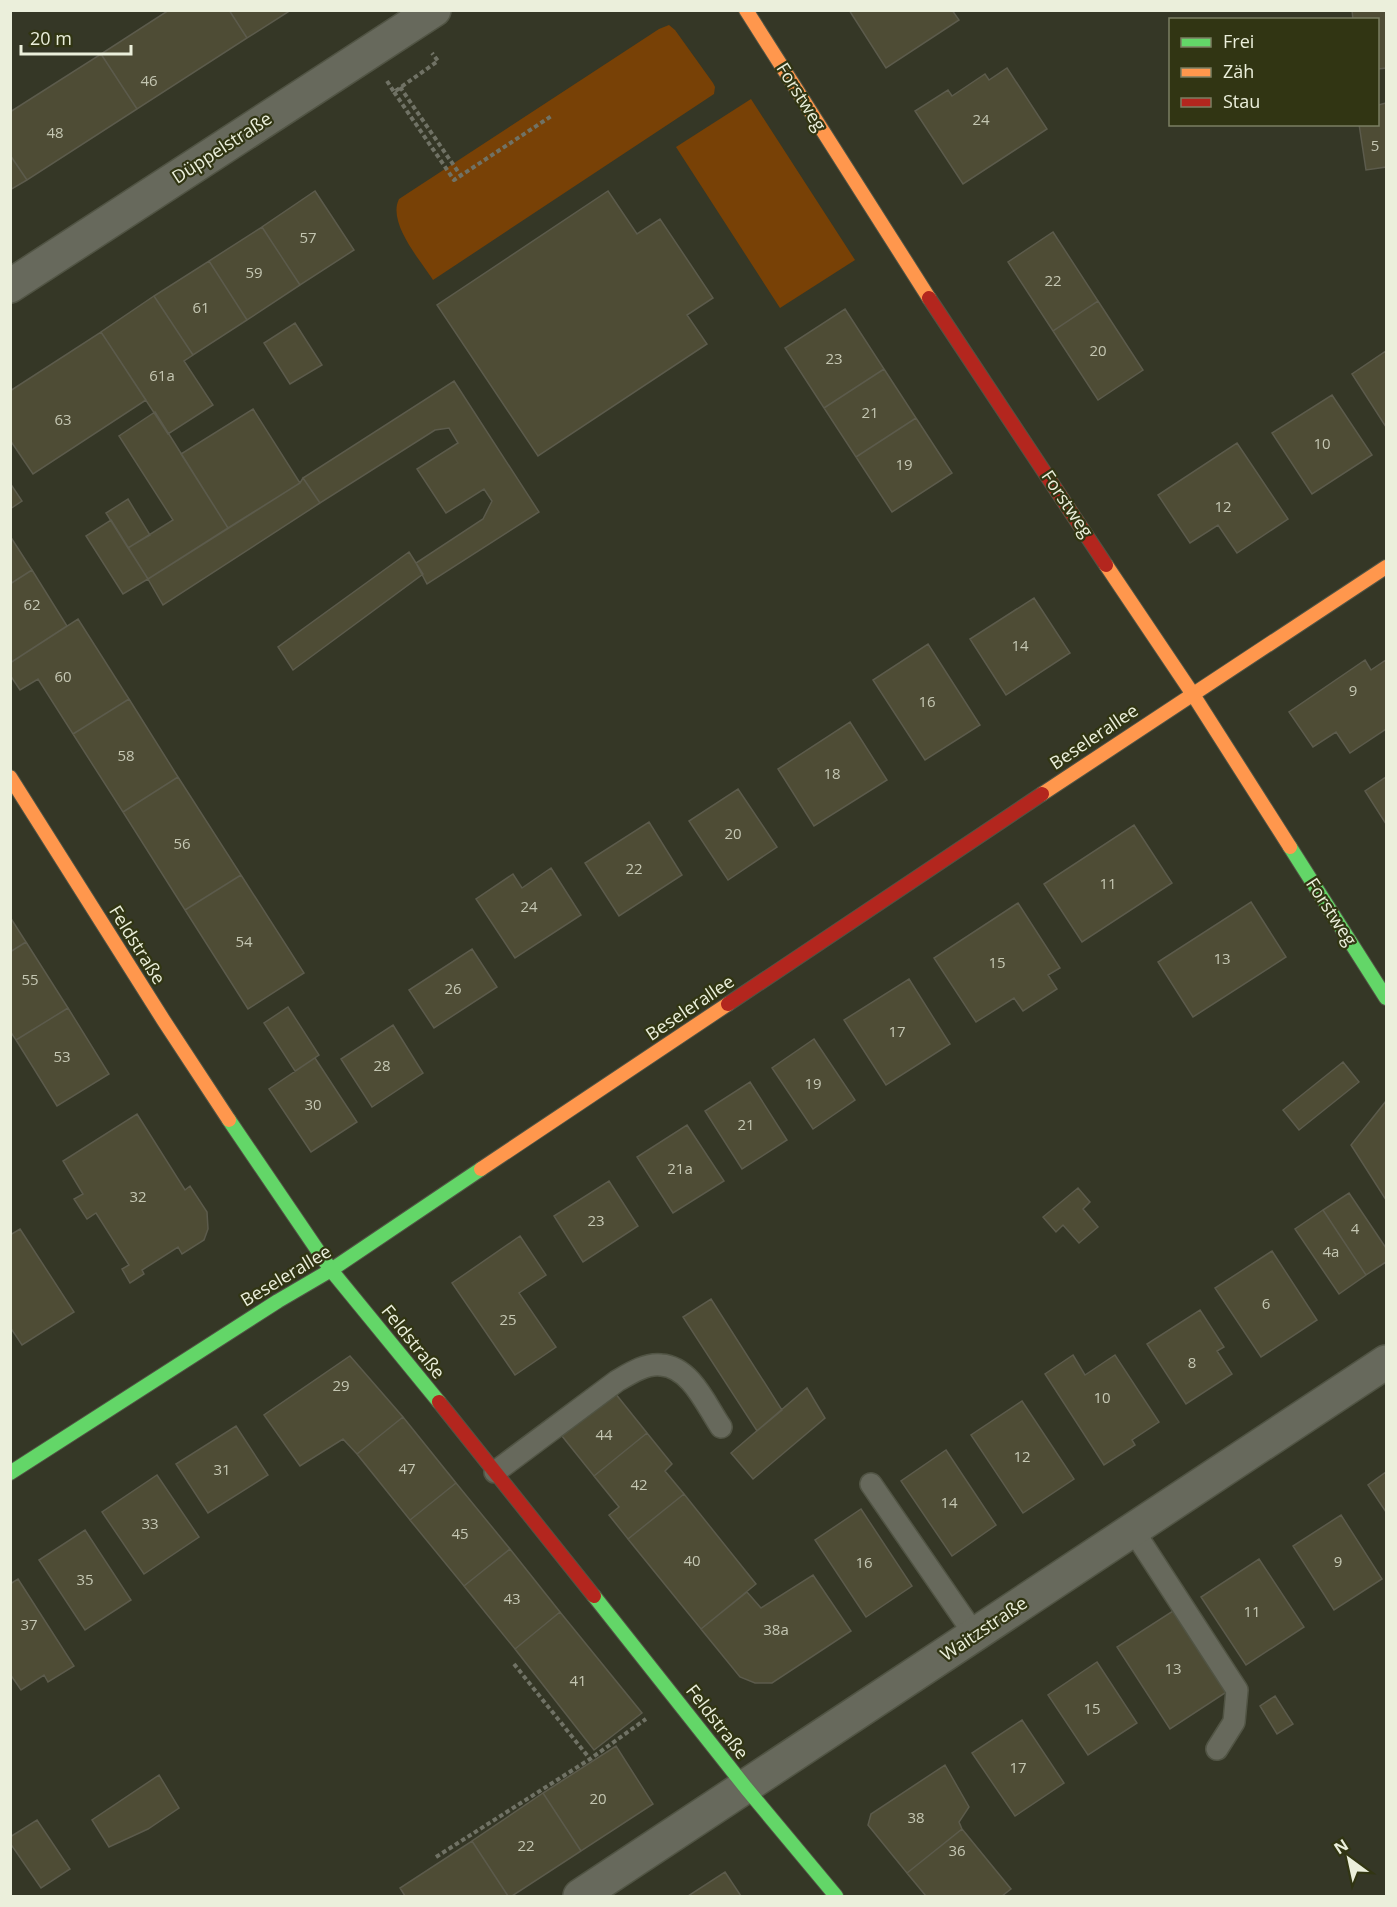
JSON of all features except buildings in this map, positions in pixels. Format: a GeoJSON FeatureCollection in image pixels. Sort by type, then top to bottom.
{"type":"FeatureCollection","features":[{"type":"Feature","properties":{"kind":"street","name":"Forstweg"},"geometry":{"type":"LineString","coordinates":[[746,10],[895,247],[1192,693],[1386,998]]}},
{"type":"Feature","properties":{"kind":"street","name":"Düppelstraße"},"geometry":{"type":"LineString","coordinates":[[10,286],[431,12]]}},
{"type":"Feature","properties":{"kind":"street","name":"Beselerallee"},"geometry":{"type":"LineString","coordinates":[[10,1473],[278,1300],[331,1270],[1192,693],[1386,567]]}},
{"type":"Feature","properties":{"kind":"street","name":"Feldstraße"},"geometry":{"type":"LineString","coordinates":[[10,777],[164,1021],[331,1270],[746,1788],[836,1896]]}},
{"type":"Feature","properties":{"kind":"street","name":"Waitzstraße"},"geometry":{"type":"LineString","coordinates":[[580,1896],[1386,1362]]}},
{"type":"Feature","properties":{"kind":"lane"},"geometry":{"type":"LineString","coordinates":[[495,1472],[617,1381],[638,1369],[661,1365],[685,1374],[721,1427]]}},
{"type":"Feature","properties":{"kind":"lane"},"geometry":{"type":"LineString","coordinates":[[871,1484],[975,1635]]}},
{"type":"Feature","properties":{"kind":"lane"},"geometry":{"type":"LineString","coordinates":[[1133,1530],[1237,1689],[1234,1722],[1217,1749]]}},
{"type":"Feature","properties":{"kind":"path"},"geometry":{"type":"LineString","coordinates":[[400,87],[461,176]]}},
{"type":"Feature","properties":{"kind":"path"},"geometry":{"type":"LineString","coordinates":[[393,92],[454,180],[553,115]]}},
{"type":"Feature","properties":{"kind":"path"},"geometry":{"type":"LineString","coordinates":[[514,1664],[590,1759]]}},
{"type":"Feature","properties":{"kind":"path"},"geometry":{"type":"LineString","coordinates":[[436,1857],[590,1759],[675,1698]]}},
{"type":"Feature","properties":{"kind":"shaded area"},"geometry":{"type":"Polygon","coordinates":[[[669,25],[713,83],[714,94],[433,280],[401,230],[397,209],[399,199],[659,29],[669,25]]]}},
{"type":"Feature","properties":{"kind":"shaded area"},"geometry":{"type":"Polygon","coordinates":[[[751,99],[855,260],[780,308],[676,147],[751,99]]]}},
{"type":"Feature","properties":{"kind":"traffic: fast"},"geometry":{"type":"LineString","coordinates":[[1290,847],[1386,998]]}},
{"type":"Feature","properties":{"kind":"traffic: fast"},"geometry":{"type":"LineString","coordinates":[[229,1120],[331,1270],[439,1402]]}},
{"type":"Feature","properties":{"kind":"traffic: fast"},"geometry":{"type":"LineString","coordinates":[[10,1473],[278,1301],[331,1270],[481,1169]]}},
{"type":"Feature","properties":{"kind":"traffic: fast"},"geometry":{"type":"LineString","coordinates":[[594,1596],[746,1788],[836,1896]]}},
{"type":"Feature","properties":{"kind":"traffic: slow"},"geometry":{"type":"LineString","coordinates":[[746,10],[929,298]]}},
{"type":"Feature","properties":{"kind":"traffic: slow"},"geometry":{"type":"LineString","coordinates":[[1106,565],[1192,693],[1290,847]]}},
{"type":"Feature","properties":{"kind":"traffic: slow"},"geometry":{"type":"LineString","coordinates":[[1042,794],[1386,567]]}},
{"type":"Feature","properties":{"kind":"traffic: slow"},"geometry":{"type":"LineString","coordinates":[[10,777],[229,1120]]}},
{"type":"Feature","properties":{"kind":"traffic: slow"},"geometry":{"type":"LineString","coordinates":[[481,1169],[728,1004]]}},
{"type":"Feature","properties":{"kind":"traffic: jam"},"geometry":{"type":"LineString","coordinates":[[929,298],[1106,565]]}},
{"type":"Feature","properties":{"kind":"traffic: jam"},"geometry":{"type":"LineString","coordinates":[[728,1004],[1042,794]]}},
{"type":"Feature","properties":{"kind":"traffic: jam"},"geometry":{"type":"LineString","coordinates":[[439,1402],[594,1596]]}}]}
